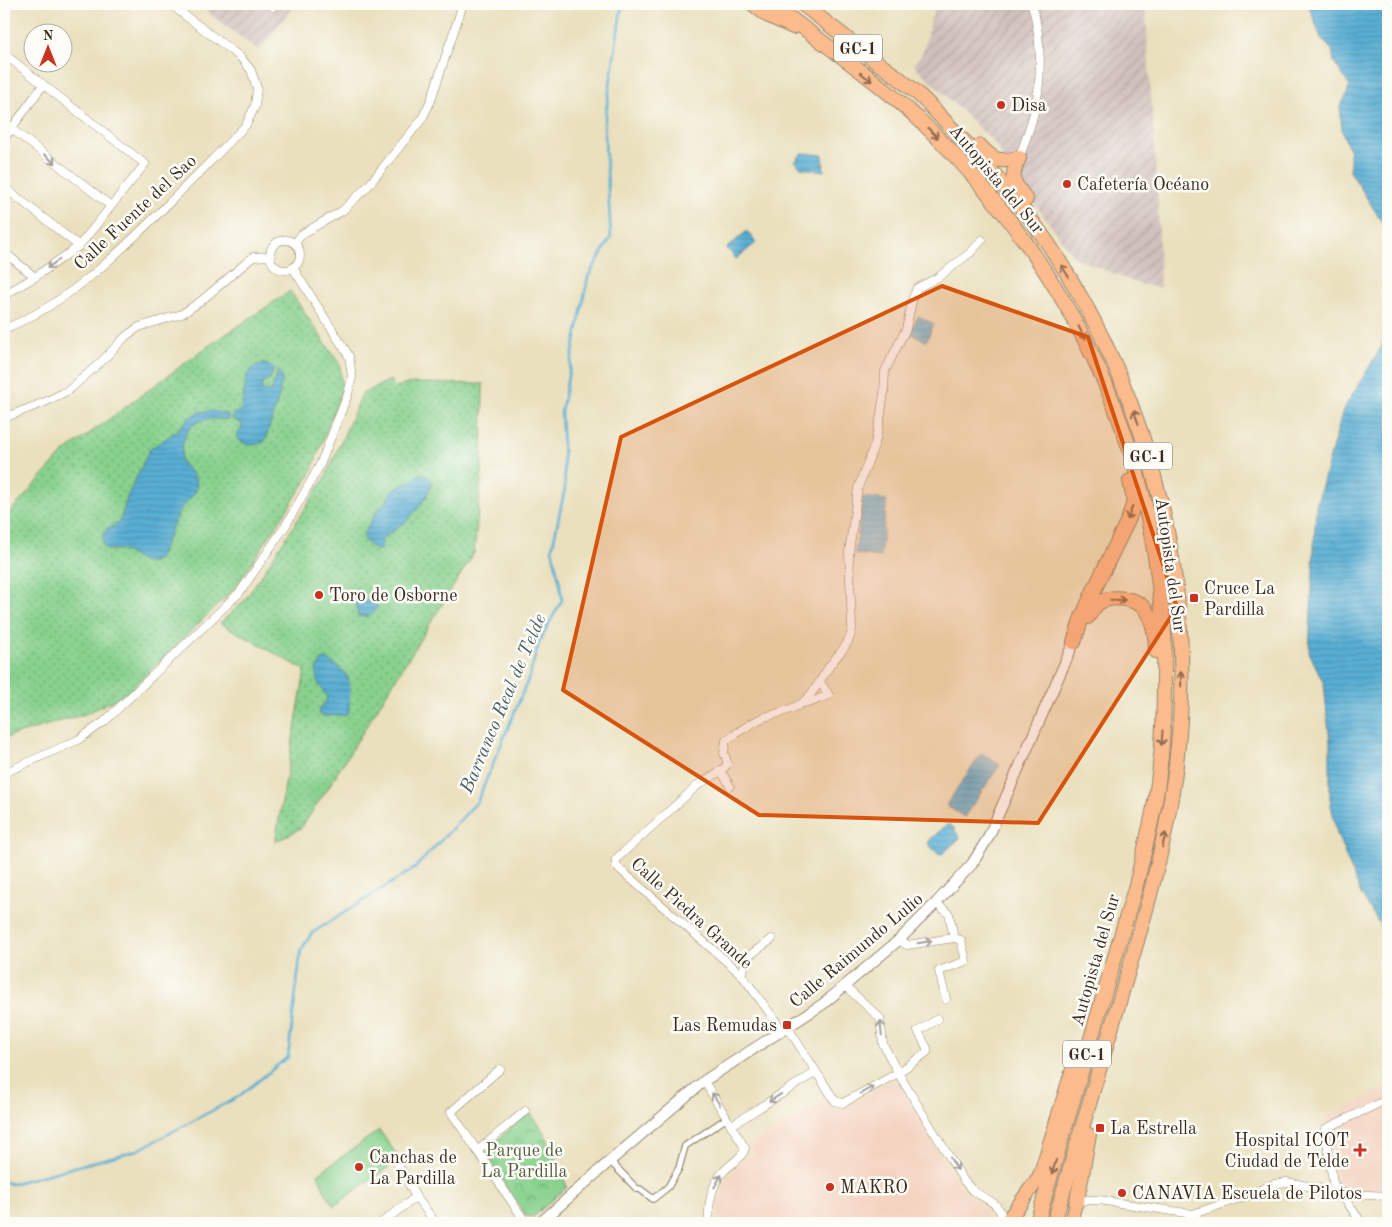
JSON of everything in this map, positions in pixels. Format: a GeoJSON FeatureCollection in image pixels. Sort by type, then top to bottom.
{"type":"FeatureCollection","features":[{"type":"Feature","properties":{"kind":"highway"},"geometry":{"type":"LineString","coordinates":[[753,4],[768,15],[814,36]]}},
{"type":"Feature","properties":{"kind":"highway","name":"Autopista del Sur"},"geometry":{"type":"LineString","coordinates":[[772,4],[898,100],[935,134],[1006,213],[1062,296],[1082,332],[1105,382],[1137,473],[1149,522],[1164,630],[1164,696],[1159,775],[1150,828],[1136,885],[1038,1223]]}},
{"type":"Feature","properties":{"kind":"highway","name":"Autopista del Sur"},"geometry":{"type":"LineString","coordinates":[[802,4],[915,91],[982,160],[1040,232],[1078,292],[1120,377],[1153,470],[1166,528],[1180,630],[1181,696],[1175,777],[1153,888],[1054,1223]]}},
{"type":"Feature","properties":{"kind":"highway"},"geometry":{"type":"LineString","coordinates":[[915,91],[941,106],[995,160],[1002,161],[1020,158]]}},
{"type":"Feature","properties":{"kind":"highway"},"geometry":{"type":"LineString","coordinates":[[1020,158],[1014,171],[1014,182],[1036,212],[1040,232]]}},
{"type":"Feature","properties":{"kind":"highway"},"geometry":{"type":"LineString","coordinates":[[1074,642],[1096,586],[1129,518],[1134,501],[1133,490],[1108,410],[1105,382]]}},
{"type":"Feature","properties":{"kind":"highway"},"geometry":{"type":"LineString","coordinates":[[1074,642],[1091,611],[1100,602],[1115,598],[1130,600],[1144,608],[1152,623],[1156,638],[1157,674],[1164,696]]}},
{"type":"Feature","properties":{"kind":"highway"},"geometry":{"type":"LineString","coordinates":[[1006,1223],[1040,1176],[1103,972],[1136,885]]}},
{"type":"Feature","properties":{"kind":"highway"},"geometry":{"type":"LineString","coordinates":[[1076,1203],[1082,1182],[1085,1153],[1133,982],[1153,888]]}},
{"type":"Feature","properties":{"kind":"main road"},"geometry":{"type":"LineString","coordinates":[[1071,1223],[1076,1203]]}},
{"type":"Feature","properties":{"kind":"street","name":"Calle Fuente del Sao"},"geometry":{"type":"LineString","coordinates":[[4,329],[20,323],[62,298],[93,274],[129,243],[246,125],[255,106],[257,88],[251,70],[240,57],[170,4]]}},
{"type":"Feature","properties":{"kind":"street"},"geometry":{"type":"LineString","coordinates":[[295,243],[302,234],[342,211],[368,186],[422,119],[431,100],[463,4]]}},
{"type":"Feature","properties":{"kind":"street"},"geometry":{"type":"LineString","coordinates":[[1020,158],[1032,119],[1039,84],[1039,58],[1032,4]]}},
{"type":"Feature","properties":{"kind":"street"},"geometry":{"type":"LineString","coordinates":[[4,54],[144,164],[79,246],[36,277],[4,295]]}},
{"type":"Feature","properties":{"kind":"street"},"geometry":{"type":"LineString","coordinates":[[4,139],[43,86]]}},
{"type":"Feature","properties":{"kind":"street"},"geometry":{"type":"LineString","coordinates":[[12,129],[111,206]]}},
{"type":"Feature","properties":{"kind":"street"},"geometry":{"type":"LineString","coordinates":[[4,187],[79,246]]}},
{"type":"Feature","properties":{"kind":"street"},"geometry":{"type":"LineString","coordinates":[[286,240],[295,243],[299,248],[300,259],[293,268],[287,270],[276,266],[271,256],[273,246],[286,240]]}},
{"type":"Feature","properties":{"kind":"street"},"geometry":{"type":"LineString","coordinates":[[802,703],[820,682],[829,666],[848,643],[852,635],[850,552],[858,488],[875,443],[884,393],[885,370],[906,329],[913,297],[917,288],[937,278],[970,253],[982,240]]}},
{"type":"Feature","properties":{"kind":"street"},"geometry":{"type":"LineString","coordinates":[[4,252],[36,277]]}},
{"type":"Feature","properties":{"kind":"street"},"geometry":{"type":"LineString","coordinates":[[4,418],[45,402],[69,390],[103,360],[126,336],[139,327],[182,314],[201,301],[254,257],[271,256]]}},
{"type":"Feature","properties":{"kind":"street"},"geometry":{"type":"LineString","coordinates":[[4,773],[78,740],[104,722],[240,592],[286,525],[320,465],[348,394],[352,377],[349,356],[293,268]]}},
{"type":"Feature","properties":{"kind":"street","name":"Calle Raimundo Lulio"},"geometry":{"type":"LineString","coordinates":[[540,1223],[704,1081],[823,1004],[899,940],[972,864],[988,838],[1074,642]]}},
{"type":"Feature","properties":{"kind":"street"},"geometry":{"type":"LineString","coordinates":[[730,786],[721,770],[728,764],[724,753],[726,740],[762,718],[782,713],[802,703],[811,702],[829,695],[820,682]]}},
{"type":"Feature","properties":{"kind":"street","name":"Calle Piedra Grande"},"geometry":{"type":"LineString","coordinates":[[721,770],[698,785],[616,859],[616,866],[741,974],[785,1030],[835,1101],[843,1103],[898,1073]]}},
{"type":"Feature","properties":{"kind":"street"},"geometry":{"type":"LineString","coordinates":[[936,903],[949,914],[954,938]]}},
{"type":"Feature","properties":{"kind":"street"},"geometry":{"type":"LineString","coordinates":[[899,940],[907,945],[954,938],[961,940],[966,961],[939,971],[946,999]]}},
{"type":"Feature","properties":{"kind":"street"},"geometry":{"type":"LineString","coordinates":[[741,974],[750,955],[772,939]]}},
{"type":"Feature","properties":{"kind":"street"},"geometry":{"type":"LineString","coordinates":[[844,985],[880,1018],[883,1044],[898,1073],[964,1181],[972,1190],[996,1205],[1000,1210],[1002,1223]]}},
{"type":"Feature","properties":{"kind":"street"},"geometry":{"type":"LineString","coordinates":[[898,1073],[927,1052],[927,1048],[918,1031],[938,1019]]}},
{"type":"Feature","properties":{"kind":"street"},"geometry":{"type":"LineString","coordinates":[[500,1069],[451,1112],[526,1223]]}},
{"type":"Feature","properties":{"kind":"street"},"geometry":{"type":"LineString","coordinates":[[732,1125],[816,1072]]}},
{"type":"Feature","properties":{"kind":"street"},"geometry":{"type":"LineString","coordinates":[[704,1081],[745,1148],[744,1152],[724,1171],[714,1186],[709,1203],[709,1223]]}},
{"type":"Feature","properties":{"kind":"street"},"geometry":{"type":"LineString","coordinates":[[1362,1223],[1332,1183],[1325,1129],[1388,1099]]}},
{"type":"Feature","properties":{"kind":"street"},"geometry":{"type":"LineString","coordinates":[[477,1151],[525,1110]]}},
{"type":"Feature","properties":{"kind":"street"},"geometry":{"type":"LineString","coordinates":[[610,1161],[637,1189],[640,1189],[653,1199],[668,1187],[679,1168],[685,1146],[728,1118]]}},
{"type":"Feature","properties":{"kind":"street"},"geometry":{"type":"LineString","coordinates":[[398,1165],[416,1197],[436,1223]]}},
{"type":"Feature","properties":{"kind":"street"},"geometry":{"type":"LineString","coordinates":[[1082,1182],[1084,1192],[1100,1200]]}},
{"type":"Feature","properties":{"kind":"street"},"geometry":{"type":"LineString","coordinates":[[1076,1203],[1085,1200],[1100,1200],[1193,1214],[1246,1196],[1274,1184],[1287,1182],[1349,1194],[1388,1196]]}},
{"type":"Feature","properties":{"kind":"street"},"geometry":{"type":"LineString","coordinates":[[381,1223],[416,1197]]}},
{"type":"Feature","properties":{"kind":"street"},"geometry":{"type":"LineString","coordinates":[[1193,1214],[1199,1223]]}},
{"type":"Feature","properties":{"kind":"highlighted area"},"geometry":{"type":"Polygon","coordinates":[[[942,286],[1088,337],[1177,607],[1038,823],[759,815],[563,690],[621,437],[942,286]]]}},
{"type":"Feature","properties":{"kind":"shaded area"},"geometry":{"type":"Polygon","coordinates":[[[197,4],[295,4],[259,51],[197,4]]]}},
{"type":"Feature","properties":{"kind":"shaded area"},"geometry":{"type":"Polygon","coordinates":[[[935,4],[1145,4],[1158,203],[1160,288],[1139,284],[1075,258],[1020,184],[992,140],[914,65],[923,52],[935,4]]]}},
{"type":"Feature","properties":{"kind":"shaded area"},"geometry":{"type":"Polygon","coordinates":[[[893,1081],[897,1082],[959,1185],[985,1211],[988,1223],[719,1223],[718,1206],[727,1178],[736,1165],[755,1153],[749,1144],[776,1131],[829,1100],[835,1111],[893,1081]]]}},
{"type":"Feature","properties":{"kind":"shaded area","name":"Hospital ICOT Ciudad de Telde"},"geometry":{"type":"Polygon","coordinates":[[[1388,1087],[1388,1192],[1341,1188],[1337,1183],[1326,1117],[1388,1087]]]}},
{"type":"Feature","properties":{"kind":"green space"},"geometry":{"type":"Polygon","coordinates":[[[290,291],[340,365],[342,389],[310,475],[235,588],[127,693],[88,713],[4,738],[4,519],[63,453],[207,347],[290,291]]]}},
{"type":"Feature","properties":{"kind":"green space"},"geometry":{"type":"Polygon","coordinates":[[[390,380],[394,387],[413,383],[483,384],[482,472],[474,553],[328,788],[301,828],[275,842],[305,670],[220,623],[245,600],[325,478],[362,394],[390,380]]]}},
{"type":"Feature","properties":{"kind":"green space","name":"Parque de La Pardilla"},"geometry":{"type":"Polygon","coordinates":[[[528,1112],[546,1136],[567,1187],[533,1217],[526,1216],[487,1158],[487,1150],[528,1112]]]}},
{"type":"Feature","properties":{"kind":"green space","name":"Canchas de La Pardilla"},"geometry":{"type":"Polygon","coordinates":[[[379,1130],[400,1159],[334,1206],[325,1192],[318,1174],[379,1130]]]}},
{"type":"Feature","properties":{"kind":"water"},"geometry":{"type":"Polygon","coordinates":[[[1308,4],[1388,4],[1388,232],[1350,171],[1350,152],[1342,131],[1340,106],[1350,86],[1334,62],[1332,50],[1321,38],[1308,4]]]}},
{"type":"Feature","properties":{"kind":"water"},"geometry":{"type":"Polygon","coordinates":[[[802,153],[823,155],[824,171],[801,168],[795,162],[802,153]]]}},
{"type":"Feature","properties":{"kind":"water"},"geometry":{"type":"Polygon","coordinates":[[[747,231],[756,243],[736,259],[727,248],[747,231]]]}},
{"type":"Feature","properties":{"kind":"water"},"geometry":{"type":"Polygon","coordinates":[[[918,316],[934,324],[926,341],[910,333],[918,316]]]}},
{"type":"Feature","properties":{"kind":"water"},"geometry":{"type":"Polygon","coordinates":[[[1388,320],[1388,938],[1361,894],[1337,834],[1330,800],[1330,742],[1324,684],[1309,652],[1316,507],[1343,410],[1382,346],[1388,320]]]}},
{"type":"Feature","properties":{"kind":"water"},"geometry":{"type":"Polygon","coordinates":[[[266,364],[274,369],[269,380],[263,382],[261,388],[266,392],[272,391],[278,370],[282,378],[279,396],[265,441],[254,445],[248,444],[238,439],[237,435],[242,428],[241,423],[232,419],[233,414],[241,411],[247,375],[256,365],[266,364]]]}},
{"type":"Feature","properties":{"kind":"water"},"geometry":{"type":"Polygon","coordinates":[[[212,411],[228,414],[228,420],[216,419],[198,422],[191,426],[187,432],[181,462],[194,476],[197,486],[195,493],[181,508],[158,559],[143,562],[124,551],[107,550],[103,545],[102,537],[107,529],[118,523],[121,518],[128,495],[150,449],[177,431],[189,418],[199,412],[212,411]]]}},
{"type":"Feature","properties":{"kind":"water"},"geometry":{"type":"Polygon","coordinates":[[[419,474],[426,475],[431,481],[428,494],[406,521],[380,541],[382,549],[376,551],[364,540],[364,534],[377,510],[387,502],[392,490],[409,483],[419,474]]]}},
{"type":"Feature","properties":{"kind":"water"},"geometry":{"type":"Polygon","coordinates":[[[863,497],[887,500],[880,557],[855,554],[863,497]]]}},
{"type":"Feature","properties":{"kind":"water"},"geometry":{"type":"Polygon","coordinates":[[[358,598],[363,601],[376,602],[377,607],[369,615],[364,617],[358,616],[355,600],[358,598]]]}},
{"type":"Feature","properties":{"kind":"water"},"geometry":{"type":"Polygon","coordinates":[[[326,659],[342,670],[350,685],[349,710],[346,715],[323,716],[319,714],[319,709],[326,702],[327,696],[318,683],[316,670],[322,660],[326,659]]]}},
{"type":"Feature","properties":{"kind":"water"},"geometry":{"type":"Polygon","coordinates":[[[982,753],[1000,765],[964,817],[946,805],[982,753]]]}},
{"type":"Feature","properties":{"kind":"water"},"geometry":{"type":"Polygon","coordinates":[[[948,824],[953,827],[960,838],[939,855],[929,845],[928,841],[948,824]]]}},
{"type":"Feature","properties":{"kind":"waterway","name":"Barranco Real de Telde"},"geometry":{"type":"LineString","coordinates":[[4,1182],[11,1184],[138,1150],[238,1097],[288,1057],[301,950],[312,933],[415,868],[477,802],[530,675],[539,642],[562,600],[552,549],[565,488],[561,412],[588,277],[611,237],[604,125],[622,4]]}},
{"type":"Feature","properties":{"kind":"place","name":"Disa"},"geometry":{"type":"Point","coordinates":[1001,105]}},
{"type":"Feature","properties":{"kind":"place","name":"Cafetería Océano"},"geometry":{"type":"Point","coordinates":[1067,184]}},
{"type":"Feature","properties":{"kind":"place","name":"Toro de Osborne"},"geometry":{"type":"Point","coordinates":[319,595]}},
{"type":"Feature","properties":{"kind":"place","name":"Cruce La Pardilla"},"geometry":{"type":"Point","coordinates":[1194,598]}},
{"type":"Feature","properties":{"kind":"place","name":"Las Remudas"},"geometry":{"type":"Point","coordinates":[787,1025]}},
{"type":"Feature","properties":{"kind":"place","name":"La Estrella"},"geometry":{"type":"Point","coordinates":[1100,1128]}},
{"type":"Feature","properties":{"kind":"place","name":"Hospital ICOT Ciudad de Telde"},"geometry":{"type":"Point","coordinates":[1360,1150]}},
{"type":"Feature","properties":{"kind":"place","name":"Canchas de La Pardilla"},"geometry":{"type":"Point","coordinates":[359,1167]}},
{"type":"Feature","properties":{"kind":"place","name":"MAKRO"},"geometry":{"type":"Point","coordinates":[830,1187]}},
{"type":"Feature","properties":{"kind":"place","name":"CANAVIA Escuela de Pilotos"},"geometry":{"type":"Point","coordinates":[1122,1193]}}]}
